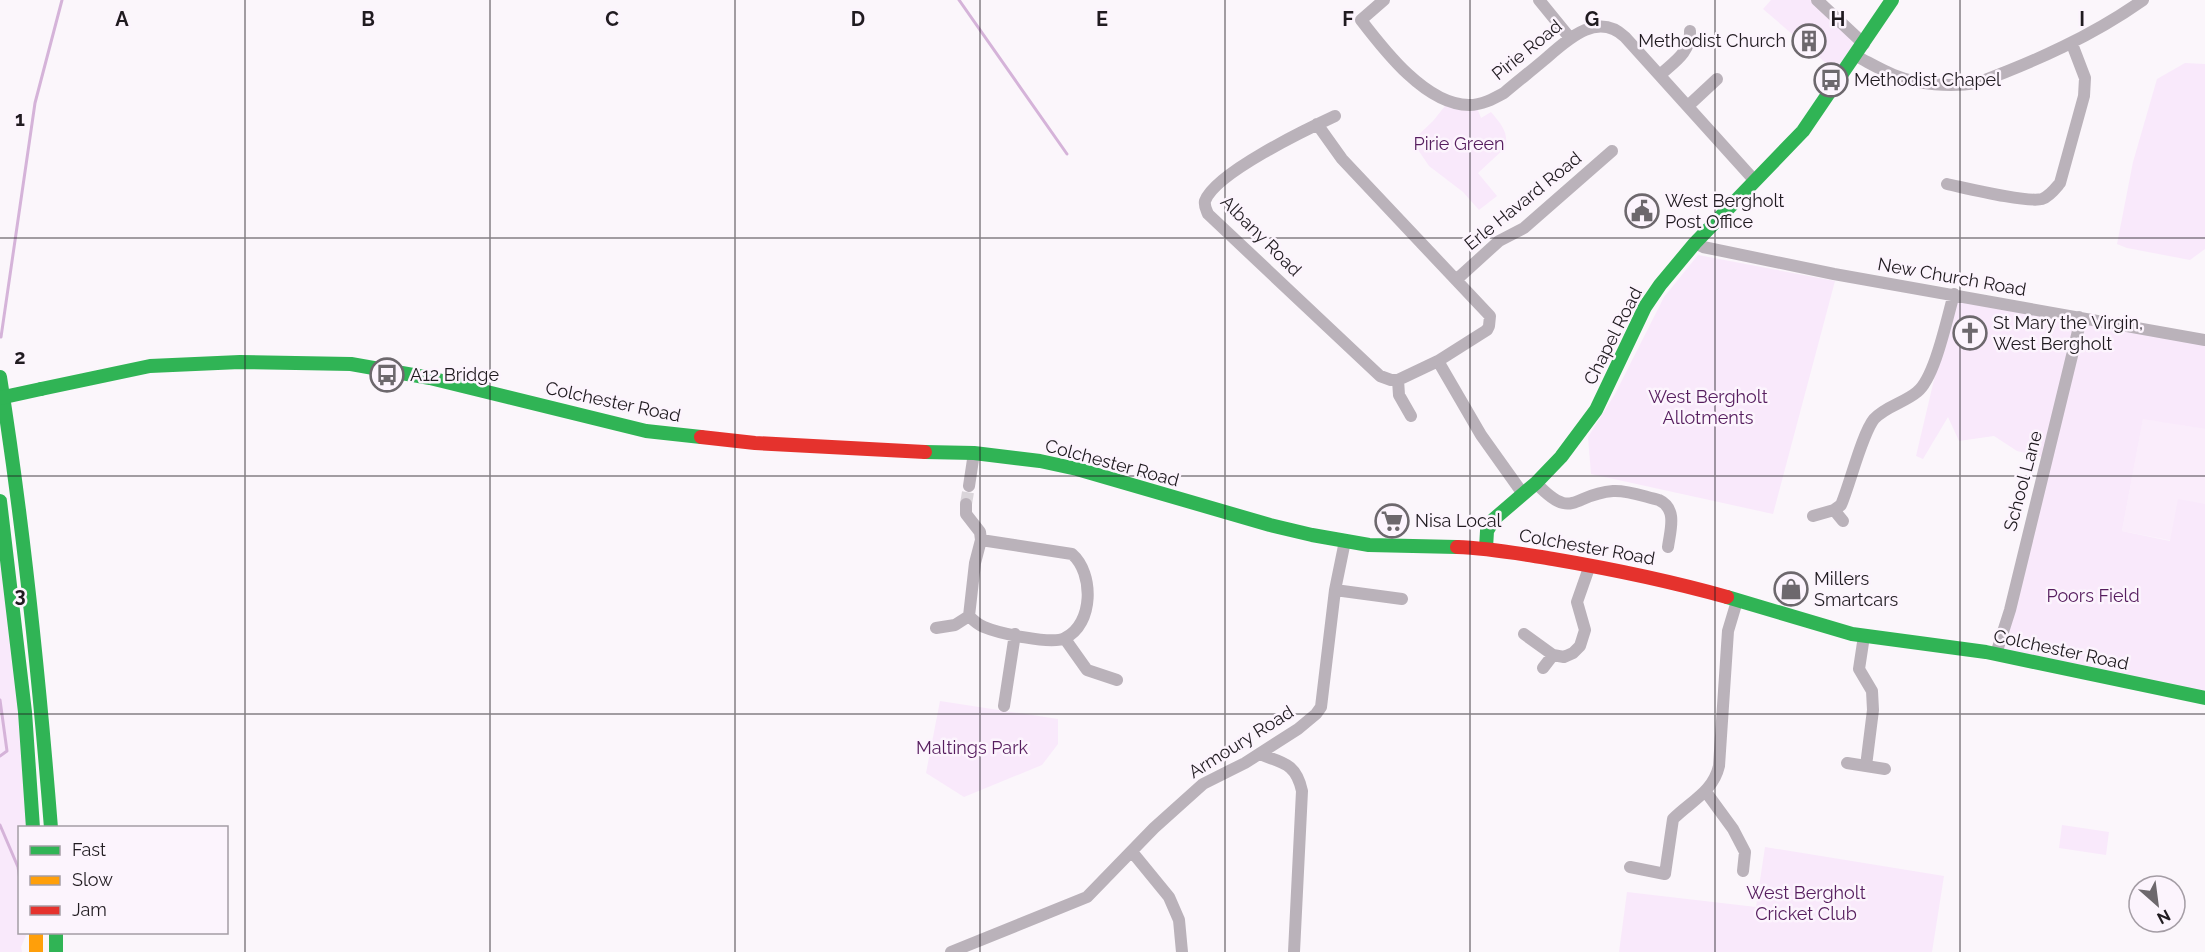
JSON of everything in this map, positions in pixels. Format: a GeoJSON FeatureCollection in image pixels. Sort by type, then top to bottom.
{"type":"FeatureCollection","features":[{"type":"Feature","properties":{"kind":"main road","name":"Chapel Road"},"geometry":{"type":"LineString","coordinates":[[1486,548],[1487,531],[1490,524],[1561,457],[1596,410],[1646,308],[1660,285],[1695,243],[1803,131],[1892,0]]}},
{"type":"Feature","properties":{"kind":"main road","name":"Colchester Road"},"geometry":{"type":"LineString","coordinates":[[0,398],[150,366],[240,362],[351,364],[430,378],[646,431],[755,443],[864,450],[974,453],[1040,461],[1077,469],[1269,525],[1345,541],[1399,547],[1486,548],[1590,565],[1675,582],[1863,636],[1996,654],[2205,698]]}},
{"type":"Feature","properties":{"kind":"main road"},"geometry":{"type":"LineString","coordinates":[[0,377],[13,455],[41,691],[51,826]]}},
{"type":"Feature","properties":{"kind":"main road"},"geometry":{"type":"LineString","coordinates":[[0,501],[25,712],[33,826]]}},
{"type":"Feature","properties":{"kind":"main road"},"geometry":{"type":"LineString","coordinates":[[36,934],[36,952]]}},
{"type":"Feature","properties":{"kind":"main road"},"geometry":{"type":"LineString","coordinates":[[56,934],[56,952]]}},
{"type":"Feature","properties":{"kind":"street","name":"Pirie Road"},"geometry":{"type":"LineString","coordinates":[[1384,0],[1361,20],[1377,41],[1417,82],[1439,97],[1460,104],[1479,104],[1491,100],[1504,93],[1570,38],[1590,28],[1610,27],[1619,32],[1688,105],[1755,181]]}},
{"type":"Feature","properties":{"kind":"street"},"geometry":{"type":"LineString","coordinates":[[1539,0],[1570,38]]}},
{"type":"Feature","properties":{"kind":"street"},"geometry":{"type":"LineString","coordinates":[[1816,0],[1864,44]]}},
{"type":"Feature","properties":{"kind":"street"},"geometry":{"type":"LineString","coordinates":[[1856,56],[1895,76],[1920,82],[1963,85],[1977,83],[2072,44],[2143,0]]}},
{"type":"Feature","properties":{"kind":"street"},"geometry":{"type":"LineString","coordinates":[[1659,75],[1685,50],[1690,41],[1690,31]]}},
{"type":"Feature","properties":{"kind":"street"},"geometry":{"type":"LineString","coordinates":[[1947,184],[2027,200],[2042,199],[2052,193],[2060,183],[2084,96],[2085,78],[2072,44]]}},
{"type":"Feature","properties":{"kind":"street"},"geometry":{"type":"LineString","coordinates":[[1688,105],[1717,79]]}},
{"type":"Feature","properties":{"kind":"street","name":"Albany Road"},"geometry":{"type":"LineString","coordinates":[[1335,116],[1249,161],[1221,182],[1206,198],[1204,206],[1208,214],[1380,376],[1398,380]]}},
{"type":"Feature","properties":{"kind":"street"},"geometry":{"type":"LineString","coordinates":[[1317,124],[1342,159],[1490,316],[1489,326],[1478,337],[1438,361],[1398,380],[1399,395],[1411,416]]}},
{"type":"Feature","properties":{"kind":"street","name":"Erle Havard Road"},"geometry":{"type":"LineString","coordinates":[[1456,280],[1499,241],[1524,228],[1612,151]]}},
{"type":"Feature","properties":{"kind":"street","name":"New Church Road"},"geometry":{"type":"LineString","coordinates":[[1695,243],[1703,247],[1834,274],[2205,340]]}},
{"type":"Feature","properties":{"kind":"street"},"geometry":{"type":"LineString","coordinates":[[1813,516],[1834,510],[1841,505],[1867,432],[1874,419],[1918,392],[1929,377],[1954,294]]}},
{"type":"Feature","properties":{"kind":"street","name":"School Lane"},"geometry":{"type":"LineString","coordinates":[[1996,654],[2010,610],[2050,452],[2079,327],[2079,316]]}},
{"type":"Feature","properties":{"kind":"street"},"geometry":{"type":"LineString","coordinates":[[1438,361],[1481,435],[1523,494]]}},
{"type":"Feature","properties":{"kind":"street"},"geometry":{"type":"LineString","coordinates":[[969,486],[974,453]]}},
{"type":"Feature","properties":{"kind":"street"},"geometry":{"type":"LineString","coordinates":[[1536,483],[1551,498],[1565,504],[1613,491],[1659,500],[1665,503],[1672,515],[1668,548]]}},
{"type":"Feature","properties":{"kind":"street"},"geometry":{"type":"LineString","coordinates":[[966,504],[966,514],[980,532],[981,540],[975,563],[969,616]]}},
{"type":"Feature","properties":{"kind":"street"},"geometry":{"type":"LineString","coordinates":[[1834,510],[1843,521]]}},
{"type":"Feature","properties":{"kind":"street"},"geometry":{"type":"LineString","coordinates":[[969,616],[981,626],[1051,640],[1065,639],[1081,620],[1088,599],[1089,589],[1084,572],[1072,554],[981,540]]}},
{"type":"Feature","properties":{"kind":"street","name":"Armoury Road"},"geometry":{"type":"LineString","coordinates":[[951,952],[1088,897],[1133,853],[1154,828],[1203,784],[1259,754],[1298,729],[1316,714],[1322,706],[1335,590],[1345,541]]}},
{"type":"Feature","properties":{"kind":"street"},"geometry":{"type":"LineString","coordinates":[[1524,634],[1553,655],[1564,657],[1573,654],[1580,646],[1585,630],[1577,602],[1590,565]]}},
{"type":"Feature","properties":{"kind":"street"},"geometry":{"type":"LineString","coordinates":[[1335,590],[1402,599]]}},
{"type":"Feature","properties":{"kind":"street"},"geometry":{"type":"LineString","coordinates":[[1630,867],[1665,874],[1673,819],[1706,792],[1716,778],[1719,766],[1728,631],[1737,601]]}},
{"type":"Feature","properties":{"kind":"street"},"geometry":{"type":"LineString","coordinates":[[936,628],[955,625],[969,616]]}},
{"type":"Feature","properties":{"kind":"street"},"geometry":{"type":"LineString","coordinates":[[1004,706],[1015,634]]}},
{"type":"Feature","properties":{"kind":"street"},"geometry":{"type":"LineString","coordinates":[[1863,636],[1859,669],[1872,691],[1873,710],[1866,766]]}},
{"type":"Feature","properties":{"kind":"street"},"geometry":{"type":"LineString","coordinates":[[1065,639],[1088,670],[1117,680]]}},
{"type":"Feature","properties":{"kind":"street"},"geometry":{"type":"LineString","coordinates":[[1543,668],[1553,655]]}},
{"type":"Feature","properties":{"kind":"street"},"geometry":{"type":"LineString","coordinates":[[1259,754],[1287,765],[1293,770],[1299,776],[1302,791],[1294,952]]}},
{"type":"Feature","properties":{"kind":"street"},"geometry":{"type":"LineString","coordinates":[[1847,763],[1885,769]]}},
{"type":"Feature","properties":{"kind":"street"},"geometry":{"type":"LineString","coordinates":[[1706,792],[1733,829],[1745,852],[1743,871]]}},
{"type":"Feature","properties":{"kind":"street"},"geometry":{"type":"LineString","coordinates":[[1133,853],[1169,897],[1179,920],[1182,952]]}},
{"type":"Feature","properties":{"kind":"shaded area"},"geometry":{"type":"Polygon","coordinates":[[[2143,418],[2205,429],[2205,547],[2122,531],[2143,418]]]}},
{"type":"Feature","properties":{"kind":"green space"},"geometry":{"type":"Polygon","coordinates":[[[1771,0],[1811,0],[1859,42],[1834,70],[1763,9],[1771,0]]]}},
{"type":"Feature","properties":{"kind":"green space"},"geometry":{"type":"Polygon","coordinates":[[[2185,63],[2205,64],[2205,249],[2190,260],[2117,244],[2133,162],[2157,79],[2185,63]]]}},
{"type":"Feature","properties":{"kind":"green space","name":"Pirie Green"},"geometry":{"type":"Polygon","coordinates":[[[1445,106],[1477,108],[1481,118],[1491,112],[1505,132],[1506,147],[1478,173],[1497,196],[1479,210],[1463,192],[1429,166],[1412,141],[1445,106]]]}},
{"type":"Feature","properties":{"kind":"green space","name":"West Bergholt Allotments"},"geometry":{"type":"Polygon","coordinates":[[[1698,255],[1835,281],[1773,514],[1591,474],[1588,437],[1615,394],[1664,297],[1698,255]]]}},
{"type":"Feature","properties":{"kind":"green space"},"geometry":{"type":"Polygon","coordinates":[[[1956,299],[2076,319],[2042,457],[2017,451],[1994,436],[1959,441],[1948,417],[1923,459],[1916,456],[1941,350],[1956,299]]]}},
{"type":"Feature","properties":{"kind":"green space","name":"Poors Field"},"geometry":{"type":"Polygon","coordinates":[[[2084,321],[2205,343],[2205,429],[2143,419],[2122,531],[2170,541],[2178,499],[2205,504],[2205,692],[2001,650],[2084,321]]]}},
{"type":"Feature","properties":{"kind":"green space"},"geometry":{"type":"Polygon","coordinates":[[[0,553],[33,826],[18,826],[18,934],[27,934],[21,947],[22,952],[0,952],[0,553]]]}},
{"type":"Feature","properties":{"kind":"green space","name":"Maltings Park"},"geometry":{"type":"Polygon","coordinates":[[[940,701],[1058,719],[1058,744],[1042,765],[964,797],[926,773],[940,701]]]}},
{"type":"Feature","properties":{"kind":"green space"},"geometry":{"type":"Polygon","coordinates":[[[2062,825],[2109,832],[2106,855],[2059,848],[2062,825]]]}},
{"type":"Feature","properties":{"kind":"green space","name":"West Bergholt Cricket Club"},"geometry":{"type":"Polygon","coordinates":[[[1765,847],[1944,876],[1932,952],[1619,952],[1627,892],[1756,907],[1765,847]]]}},
{"type":"Feature","properties":{"kind":"waterway"},"geometry":{"type":"LineString","coordinates":[[1,337],[35,103],[62,0]]}},
{"type":"Feature","properties":{"kind":"waterway"},"geometry":{"type":"LineString","coordinates":[[959,0],[1067,154]]}},
{"type":"Feature","properties":{"kind":"waterway"},"geometry":{"type":"LineString","coordinates":[[0,700],[7,751],[0,756]]}},
{"type":"Feature","properties":{"kind":"waterway"},"geometry":{"type":"LineString","coordinates":[[0,825],[18,867]]}},
{"type":"Feature","properties":{"kind":"tunnel"},"geometry":{"type":"LineString","coordinates":[[966,504],[969,486]]}},
{"type":"Feature","properties":{"kind":"traffic: fast"},"geometry":{"type":"LineString","coordinates":[[1486,548],[1487,531],[1494,519],[1536,483],[1561,457],[1596,410],[1645,307],[1660,285],[1695,243],[1803,131],[1892,0]]}},
{"type":"Feature","properties":{"kind":"traffic: fast"},"geometry":{"type":"LineString","coordinates":[[41,389],[150,366],[240,362],[351,364],[430,378],[646,431],[701,437]]}},
{"type":"Feature","properties":{"kind":"traffic: fast"},"geometry":{"type":"LineString","coordinates":[[0,377],[30,602],[51,826]]}},
{"type":"Feature","properties":{"kind":"traffic: fast"},"geometry":{"type":"LineString","coordinates":[[0,398],[41,389]]}},
{"type":"Feature","properties":{"kind":"traffic: fast"},"geometry":{"type":"LineString","coordinates":[[925,452],[974,453],[1040,461],[1077,469],[1312,535],[1369,545],[1457,547]]}},
{"type":"Feature","properties":{"kind":"traffic: fast"},"geometry":{"type":"LineString","coordinates":[[0,501],[25,712],[33,826]]}},
{"type":"Feature","properties":{"kind":"traffic: fast"},"geometry":{"type":"LineString","coordinates":[[1727,597],[1852,634],[1986,652],[2205,698]]}},
{"type":"Feature","properties":{"kind":"traffic: fast"},"geometry":{"type":"LineString","coordinates":[[56,934],[56,952]]}},
{"type":"Feature","properties":{"kind":"traffic: slow"},"geometry":{"type":"LineString","coordinates":[[36,934],[36,952]]}},
{"type":"Feature","properties":{"kind":"traffic: jam"},"geometry":{"type":"LineString","coordinates":[[701,437],[755,443],[925,452]]}},
{"type":"Feature","properties":{"kind":"traffic: jam"},"geometry":{"type":"LineString","coordinates":[[1457,547],[1505,552],[1597,567],[1727,597]]}},
{"type":"Feature","properties":{"kind":"place","name":"Methodist Church"},"geometry":{"type":"Point","coordinates":[1809,41]}},
{"type":"Feature","properties":{"kind":"place","name":"Methodist Chapel"},"geometry":{"type":"Point","coordinates":[1831,80]}},
{"type":"Feature","properties":{"kind":"place","name":"West Bergholt Post Office"},"geometry":{"type":"Point","coordinates":[1642,211]}},
{"type":"Feature","properties":{"kind":"place","name":"St Mary the Virgin, West Bergholt"},"geometry":{"type":"Point","coordinates":[1970,333]}},
{"type":"Feature","properties":{"kind":"place","name":"A12 Bridge"},"geometry":{"type":"Point","coordinates":[387,375]}},
{"type":"Feature","properties":{"kind":"place","name":"Nisa Local"},"geometry":{"type":"Point","coordinates":[1392,521]}},
{"type":"Feature","properties":{"kind":"place","name":"Millers Smartcars"},"geometry":{"type":"Point","coordinates":[1791,589]}}]}
